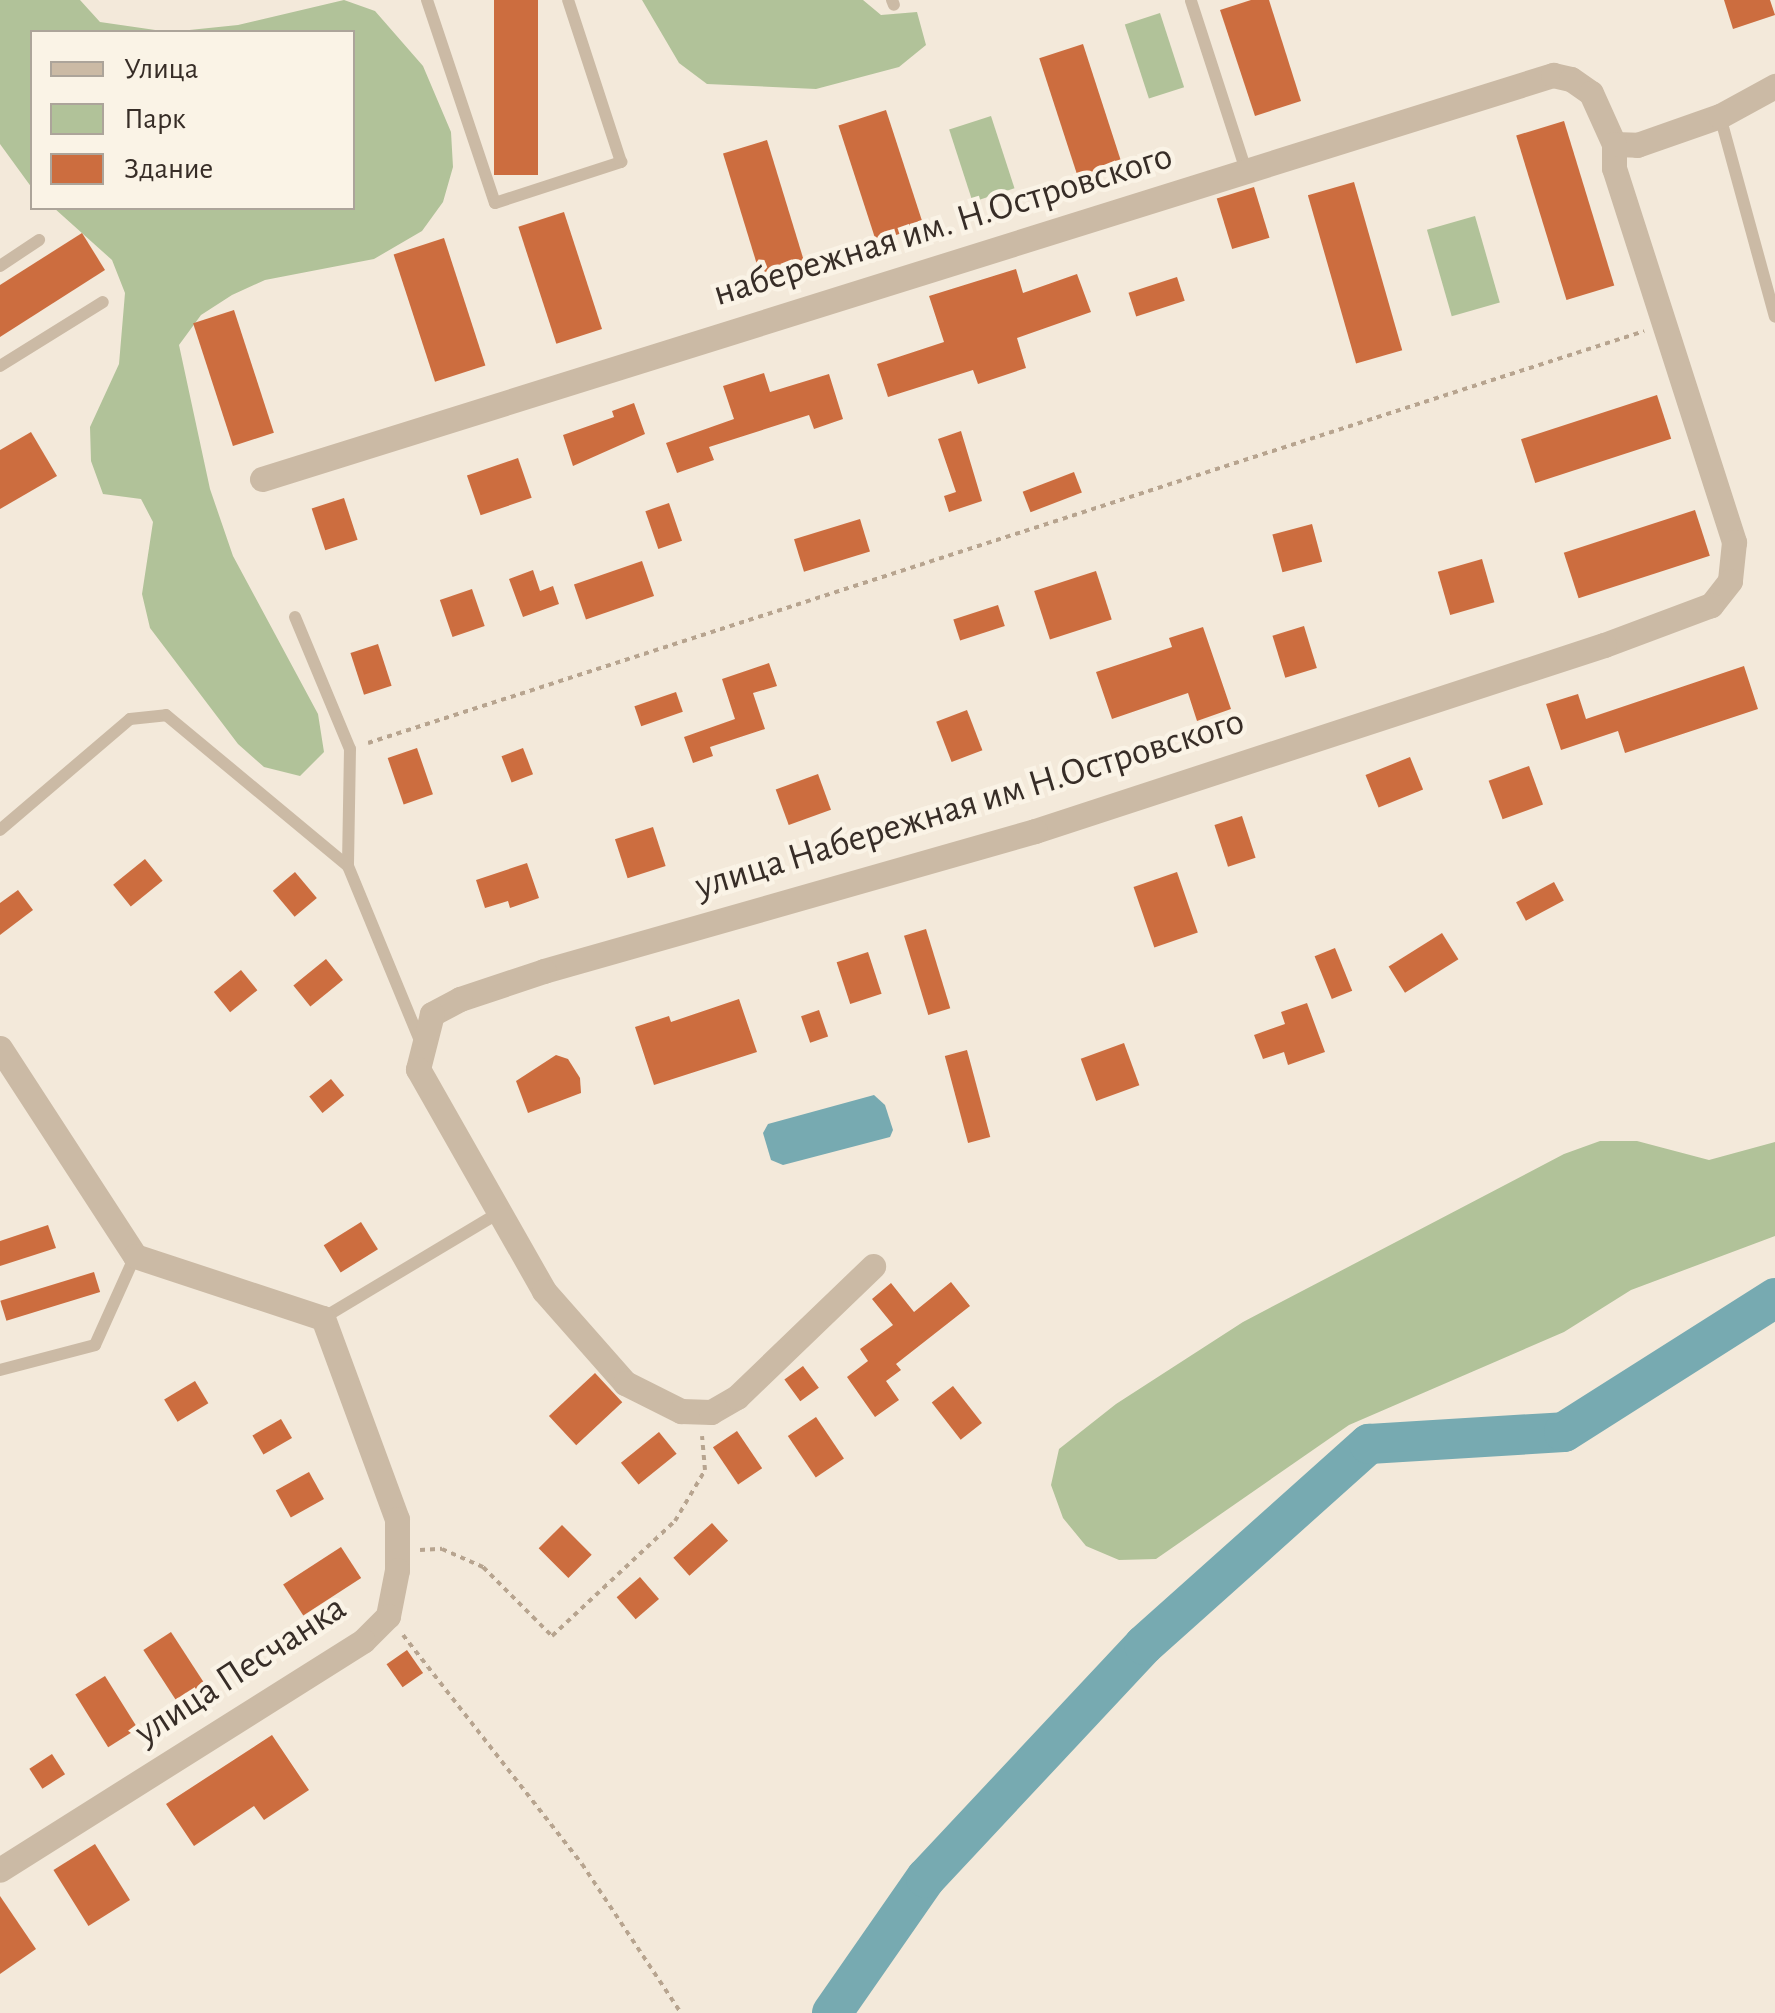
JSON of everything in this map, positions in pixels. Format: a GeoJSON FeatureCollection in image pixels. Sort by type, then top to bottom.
{"type":"FeatureCollection","features":[{"type":"Feature","properties":{"kind":"street","name":"набережная им. Н.Островского"},"geometry":{"type":"LineString","coordinates":[[262,479],[1553,75],[1571,79],[1592,93],[1614,144],[1614,168],[1734,542],[1730,580]]}},
{"type":"Feature","properties":{"kind":"street"},"geometry":{"type":"LineString","coordinates":[[1614,144],[1637,145],[1720,116],[1775,86]]}},
{"type":"Feature","properties":{"kind":"street","name":"улица Набережная им Н.Островского"},"geometry":{"type":"LineString","coordinates":[[422,1045],[432,1014],[460,1000],[1035,830],[1604,645],[1711,605],[1730,580]]}},
{"type":"Feature","properties":{"kind":"street"},"geometry":{"type":"LineString","coordinates":[[422,1045],[418,1069],[497,1214],[544,1290],[625,1384],[681,1411],[712,1412],[737,1397],[874,1266]]}},
{"type":"Feature","properties":{"kind":"street"},"geometry":{"type":"LineString","coordinates":[[0,1048],[136,1256],[323,1318]]}},
{"type":"Feature","properties":{"kind":"street","name":"улица Песчанка"},"geometry":{"type":"LineString","coordinates":[[0,1870],[363,1642],[388,1616],[397,1552],[397,1519],[323,1318]]}},
{"type":"Feature","properties":{"kind":"lane"},"geometry":{"type":"LineString","coordinates":[[427,0],[495,203],[621,162],[568,0]]}},
{"type":"Feature","properties":{"kind":"lane"},"geometry":{"type":"LineString","coordinates":[[1191,0],[1246,170]]}},
{"type":"Feature","properties":{"kind":"lane"},"geometry":{"type":"LineString","coordinates":[[1720,116],[1775,317]]}},
{"type":"Feature","properties":{"kind":"lane"},"geometry":{"type":"LineString","coordinates":[[0,266],[39,240]]}},
{"type":"Feature","properties":{"kind":"lane"},"geometry":{"type":"LineString","coordinates":[[0,366],[103,302]]}},
{"type":"Feature","properties":{"kind":"lane"},"geometry":{"type":"LineString","coordinates":[[295,617],[350,749],[348,866],[422,1045]]}},
{"type":"Feature","properties":{"kind":"lane"},"geometry":{"type":"LineString","coordinates":[[0,830],[130,719],[166,714],[348,866]]}},
{"type":"Feature","properties":{"kind":"lane"},"geometry":{"type":"LineString","coordinates":[[323,1318],[497,1214]]}},
{"type":"Feature","properties":{"kind":"lane"},"geometry":{"type":"LineString","coordinates":[[0,1370],[95,1345],[136,1256]]}},
{"type":"Feature","properties":{"kind":"path"},"geometry":{"type":"LineString","coordinates":[[350,749],[1662,326]]}},
{"type":"Feature","properties":{"kind":"path"},"geometry":{"type":"LineString","coordinates":[[397,1552],[442,1549],[483,1567],[552,1636],[676,1521],[696,1492],[704,1470],[698,1412]]}},
{"type":"Feature","properties":{"kind":"path"},"geometry":{"type":"LineString","coordinates":[[388,1616],[582,1864],[681,2013]]}},
{"type":"Feature","properties":{"kind":"green space"},"geometry":{"type":"Polygon","coordinates":[[[0,0],[80,0],[100,22],[155,30],[30,30],[30,185],[0,144],[0,0]]]}},
{"type":"Feature","properties":{"kind":"green space"},"geometry":{"type":"Polygon","coordinates":[[[344,0],[375,11],[423,66],[451,132],[453,167],[443,202],[422,231],[374,259],[265,280],[232,295],[201,315],[179,345],[210,489],[233,556],[318,714],[324,752],[300,776],[264,767],[238,744],[150,628],[142,594],[153,522],[141,499],[103,494],[91,461],[90,427],[119,364],[125,293],[112,260],[56,210],[355,210],[355,30],[189,30],[238,25],[344,0]]]}},
{"type":"Feature","properties":{"kind":"green space"},"geometry":{"type":"Polygon","coordinates":[[[642,0],[863,0],[881,15],[917,12],[926,45],[899,67],[816,89],[707,84],[679,63],[642,0]]]}},
{"type":"Feature","properties":{"kind":"green space"},"geometry":{"type":"Polygon","coordinates":[[[1160,13],[1184,87],[1149,99],[1125,24],[1160,13]]]}},
{"type":"Feature","properties":{"kind":"green space"},"geometry":{"type":"Polygon","coordinates":[[[991,116],[1014,188],[973,202],[949,130],[991,116]]]}},
{"type":"Feature","properties":{"kind":"green space"},"geometry":{"type":"Polygon","coordinates":[[[1475,216],[1500,303],[1452,316],[1427,230],[1475,216]]]}},
{"type":"Feature","properties":{"kind":"green space"},"geometry":{"type":"Polygon","coordinates":[[[1600,1141],[1637,1141],[1709,1160],[1775,1142],[1775,1236],[1631,1290],[1564,1332],[1349,1425],[1156,1559],[1119,1560],[1086,1546],[1063,1518],[1051,1485],[1059,1449],[1116,1404],[1243,1322],[1564,1154],[1600,1141]]]}},
{"type":"Feature","properties":{"kind":"water"},"geometry":{"type":"Polygon","coordinates":[[[874,1095],[885,1105],[893,1130],[890,1137],[783,1165],[771,1160],[763,1133],[768,1124],[874,1095]]]}},
{"type":"Feature","properties":{"kind":"building"},"geometry":{"type":"Polygon","coordinates":[[[494,0],[538,0],[538,175],[494,175],[494,0]]]}},
{"type":"Feature","properties":{"kind":"building"},"geometry":{"type":"Polygon","coordinates":[[[1251,0],[1269,0],[1301,101],[1255,116],[1220,10],[1251,0]]]}},
{"type":"Feature","properties":{"kind":"building"},"geometry":{"type":"Polygon","coordinates":[[[1724,0],[1770,0],[1775,15],[1733,29],[1724,0]]]}},
{"type":"Feature","properties":{"kind":"building"},"geometry":{"type":"Polygon","coordinates":[[[1083,44],[1122,163],[1078,177],[1039,58],[1083,44]]]}},
{"type":"Feature","properties":{"kind":"building"},"geometry":{"type":"Polygon","coordinates":[[[886,110],[924,226],[876,241],[838,125],[886,110]]]}},
{"type":"Feature","properties":{"kind":"building"},"geometry":{"type":"Polygon","coordinates":[[[1564,121],[1614,285],[1566,300],[1516,136],[1564,121]]]}},
{"type":"Feature","properties":{"kind":"building"},"geometry":{"type":"Polygon","coordinates":[[[767,140],[805,264],[761,278],[723,153],[767,140]]]}},
{"type":"Feature","properties":{"kind":"building"},"geometry":{"type":"Polygon","coordinates":[[[1354,182],[1402,350],[1356,363],[1308,195],[1354,182]]]}},
{"type":"Feature","properties":{"kind":"building"},"geometry":{"type":"Polygon","coordinates":[[[1254,187],[1269,238],[1232,249],[1217,198],[1254,187]]]}},
{"type":"Feature","properties":{"kind":"building"},"geometry":{"type":"Polygon","coordinates":[[[564,212],[602,329],[556,344],[518,227],[564,212]]]}},
{"type":"Feature","properties":{"kind":"building"},"geometry":{"type":"Polygon","coordinates":[[[82,233],[105,270],[0,337],[0,285],[82,233]]]}},
{"type":"Feature","properties":{"kind":"building"},"geometry":{"type":"Polygon","coordinates":[[[444,238],[485,365],[435,382],[394,254],[444,238]]]}},
{"type":"Feature","properties":{"kind":"building"},"geometry":{"type":"Polygon","coordinates":[[[1016,269],[1023,293],[1077,274],[1091,312],[1017,338],[1026,368],[978,384],[973,370],[888,397],[877,364],[944,342],[929,296],[1016,269]]]}},
{"type":"Feature","properties":{"kind":"building"},"geometry":{"type":"Polygon","coordinates":[[[1177,277],[1185,301],[1136,317],[1128,293],[1177,277]]]}},
{"type":"Feature","properties":{"kind":"building"},"geometry":{"type":"Polygon","coordinates":[[[234,310],[274,433],[233,446],[193,323],[234,310]]]}},
{"type":"Feature","properties":{"kind":"building"},"geometry":{"type":"Polygon","coordinates":[[[764,373],[770,392],[829,374],[843,419],[814,429],[809,415],[709,447],[714,460],[677,473],[666,443],[734,419],[723,386],[764,373]]]}},
{"type":"Feature","properties":{"kind":"building"},"geometry":{"type":"Polygon","coordinates":[[[1657,395],[1671,439],[1535,483],[1521,439],[1657,395]]]}},
{"type":"Feature","properties":{"kind":"building"},"geometry":{"type":"Polygon","coordinates":[[[634,403],[645,434],[573,466],[563,435],[614,417],[612,411],[634,403]]]}},
{"type":"Feature","properties":{"kind":"building"},"geometry":{"type":"Polygon","coordinates":[[[961,431],[982,501],[949,512],[944,496],[956,492],[938,439],[961,431]]]}},
{"type":"Feature","properties":{"kind":"building"},"geometry":{"type":"Polygon","coordinates":[[[31,432],[57,476],[0,509],[0,450],[31,432]]]}},
{"type":"Feature","properties":{"kind":"building"},"geometry":{"type":"Polygon","coordinates":[[[518,458],[532,498],[481,515],[467,476],[518,458]]]}},
{"type":"Feature","properties":{"kind":"building"},"geometry":{"type":"Polygon","coordinates":[[[1074,472],[1082,493],[1031,512],[1023,492],[1074,472]]]}},
{"type":"Feature","properties":{"kind":"building"},"geometry":{"type":"Polygon","coordinates":[[[344,498],[358,540],[325,550],[312,509],[344,498]]]}},
{"type":"Feature","properties":{"kind":"building"},"geometry":{"type":"Polygon","coordinates":[[[669,503],[682,541],[658,549],[645,511],[669,503]]]}},
{"type":"Feature","properties":{"kind":"building"},"geometry":{"type":"Polygon","coordinates":[[[1695,510],[1710,556],[1579,598],[1564,553],[1695,510]]]}},
{"type":"Feature","properties":{"kind":"building"},"geometry":{"type":"Polygon","coordinates":[[[860,519],[870,552],[804,572],[794,539],[860,519]]]}},
{"type":"Feature","properties":{"kind":"building"},"geometry":{"type":"Polygon","coordinates":[[[1312,524],[1322,562],[1282,572],[1272,535],[1312,524]]]}},
{"type":"Feature","properties":{"kind":"building"},"geometry":{"type":"Polygon","coordinates":[[[1482,559],[1494,602],[1450,615],[1438,572],[1482,559]]]}},
{"type":"Feature","properties":{"kind":"building"},"geometry":{"type":"Polygon","coordinates":[[[642,561],[654,596],[586,619],[574,584],[642,561]]]}},
{"type":"Feature","properties":{"kind":"building"},"geometry":{"type":"Polygon","coordinates":[[[533,570],[540,591],[553,586],[559,604],[523,617],[509,579],[533,570]]]}},
{"type":"Feature","properties":{"kind":"building"},"geometry":{"type":"Polygon","coordinates":[[[1096,571],[1112,620],[1050,640],[1034,591],[1096,571]]]}},
{"type":"Feature","properties":{"kind":"building"},"geometry":{"type":"Polygon","coordinates":[[[472,589],[485,626],[453,637],[440,600],[472,589]]]}},
{"type":"Feature","properties":{"kind":"building"},"geometry":{"type":"Polygon","coordinates":[[[998,605],[1005,626],[960,640],[953,620],[998,605]]]}},
{"type":"Feature","properties":{"kind":"building"},"geometry":{"type":"Polygon","coordinates":[[[1304,626],[1317,668],[1285,678],[1272,636],[1304,626]]]}},
{"type":"Feature","properties":{"kind":"building"},"geometry":{"type":"Polygon","coordinates":[[[1203,627],[1231,709],[1197,721],[1188,693],[1112,719],[1096,672],[1172,647],[1169,638],[1203,627]]]}},
{"type":"Feature","properties":{"kind":"building"},"geometry":{"type":"Polygon","coordinates":[[[378,644],[392,686],[364,695],[350,653],[378,644]]]}},
{"type":"Feature","properties":{"kind":"building"},"geometry":{"type":"Polygon","coordinates":[[[769,663],[777,686],[753,693],[765,729],[710,747],[713,756],[693,763],[684,737],[735,719],[722,679],[769,663]]]}},
{"type":"Feature","properties":{"kind":"building"},"geometry":{"type":"Polygon","coordinates":[[[1744,666],[1758,709],[1625,753],[1618,731],[1561,750],[1546,704],[1578,694],[1586,719],[1744,666]]]}},
{"type":"Feature","properties":{"kind":"building"},"geometry":{"type":"Polygon","coordinates":[[[676,692],[683,712],[641,726],[634,706],[676,692]]]}},
{"type":"Feature","properties":{"kind":"building"},"geometry":{"type":"Polygon","coordinates":[[[967,710],[982,750],[952,762],[936,722],[967,710]]]}},
{"type":"Feature","properties":{"kind":"building"},"geometry":{"type":"Polygon","coordinates":[[[417,748],[433,794],[404,804],[388,758],[417,748]]]}},
{"type":"Feature","properties":{"kind":"building"},"geometry":{"type":"Polygon","coordinates":[[[523,748],[533,774],[512,782],[502,756],[523,748]]]}},
{"type":"Feature","properties":{"kind":"building"},"geometry":{"type":"Polygon","coordinates":[[[1410,757],[1423,789],[1379,807],[1365,775],[1410,757]]]}},
{"type":"Feature","properties":{"kind":"building"},"geometry":{"type":"Polygon","coordinates":[[[1529,766],[1543,805],[1503,819],[1489,781],[1529,766]]]}},
{"type":"Feature","properties":{"kind":"building"},"geometry":{"type":"Polygon","coordinates":[[[818,774],[831,810],[789,825],[776,789],[818,774]]]}},
{"type":"Feature","properties":{"kind":"building"},"geometry":{"type":"Polygon","coordinates":[[[1242,816],[1256,858],[1228,867],[1214,825],[1242,816]]]}},
{"type":"Feature","properties":{"kind":"building"},"geometry":{"type":"Polygon","coordinates":[[[653,827],[666,866],[628,878],[615,839],[653,827]]]}},
{"type":"Feature","properties":{"kind":"building"},"geometry":{"type":"Polygon","coordinates":[[[145,859],[163,881],[131,907],[113,885],[145,859]]]}},
{"type":"Feature","properties":{"kind":"building"},"geometry":{"type":"Polygon","coordinates":[[[527,863],[539,898],[510,908],[508,901],[485,908],[476,880],[527,863]]]}},
{"type":"Feature","properties":{"kind":"building"},"geometry":{"type":"Polygon","coordinates":[[[295,872],[317,898],[295,917],[273,891],[295,872]]]}},
{"type":"Feature","properties":{"kind":"building"},"geometry":{"type":"Polygon","coordinates":[[[1177,872],[1198,933],[1154,947],[1134,887],[1177,872]]]}},
{"type":"Feature","properties":{"kind":"building"},"geometry":{"type":"Polygon","coordinates":[[[1554,882],[1564,901],[1526,921],[1516,902],[1554,882]]]}},
{"type":"Feature","properties":{"kind":"building"},"geometry":{"type":"Polygon","coordinates":[[[18,890],[33,910],[0,935],[0,903],[18,890]]]}},
{"type":"Feature","properties":{"kind":"building"},"geometry":{"type":"Polygon","coordinates":[[[926,929],[950,1008],[928,1015],[904,936],[926,929]]]}},
{"type":"Feature","properties":{"kind":"building"},"geometry":{"type":"Polygon","coordinates":[[[1442,933],[1458,959],[1405,993],[1389,966],[1442,933]]]}},
{"type":"Feature","properties":{"kind":"building"},"geometry":{"type":"Polygon","coordinates":[[[1335,948],[1352,991],[1332,999],[1315,956],[1335,948]]]}},
{"type":"Feature","properties":{"kind":"building"},"geometry":{"type":"Polygon","coordinates":[[[868,952],[882,994],[850,1004],[837,962],[868,952]]]}},
{"type":"Feature","properties":{"kind":"building"},"geometry":{"type":"Polygon","coordinates":[[[326,959],[343,980],[310,1006],[293,985],[326,959]]]}},
{"type":"Feature","properties":{"kind":"building"},"geometry":{"type":"Polygon","coordinates":[[[241,970],[257,990],[230,1012],[214,992],[241,970]]]}},
{"type":"Feature","properties":{"kind":"building"},"geometry":{"type":"Polygon","coordinates":[[[739,999],[757,1052],[654,1085],[635,1027],[669,1016],[671,1022],[739,999]]]}},
{"type":"Feature","properties":{"kind":"building"},"geometry":{"type":"Polygon","coordinates":[[[1307,1003],[1325,1052],[1288,1065],[1284,1052],[1263,1059],[1254,1035],[1285,1024],[1281,1012],[1307,1003]]]}},
{"type":"Feature","properties":{"kind":"building"},"geometry":{"type":"Polygon","coordinates":[[[819,1010],[828,1036],[810,1043],[801,1016],[819,1010]]]}},
{"type":"Feature","properties":{"kind":"building"},"geometry":{"type":"Polygon","coordinates":[[[1124,1043],[1139,1085],[1096,1101],[1081,1059],[1124,1043]]]}},
{"type":"Feature","properties":{"kind":"building"},"geometry":{"type":"Polygon","coordinates":[[[967,1050],[990,1137],[968,1143],[945,1056],[967,1050]]]}},
{"type":"Feature","properties":{"kind":"building"},"geometry":{"type":"Polygon","coordinates":[[[556,1055],[568,1059],[580,1078],[581,1093],[528,1113],[516,1081],[556,1055]]]}},
{"type":"Feature","properties":{"kind":"building"},"geometry":{"type":"Polygon","coordinates":[[[331,1079],[344,1095],[322,1113],[309,1097],[331,1079]]]}},
{"type":"Feature","properties":{"kind":"building"},"geometry":{"type":"Polygon","coordinates":[[[361,1222],[378,1249],[341,1272],[324,1245],[361,1222]]]}},
{"type":"Feature","properties":{"kind":"building"},"geometry":{"type":"Polygon","coordinates":[[[48,1225],[56,1248],[0,1266],[0,1241],[48,1225]]]}},
{"type":"Feature","properties":{"kind":"building"},"geometry":{"type":"Polygon","coordinates":[[[94,1272],[100,1292],[6,1321],[0,1301],[94,1272]]]}},
{"type":"Feature","properties":{"kind":"building"},"geometry":{"type":"Polygon","coordinates":[[[951,1282],[970,1306],[896,1364],[901,1370],[886,1381],[899,1400],[875,1417],[847,1377],[868,1361],[860,1349],[893,1325],[872,1299],[891,1283],[914,1312],[951,1282]]]}},
{"type":"Feature","properties":{"kind":"building"},"geometry":{"type":"Polygon","coordinates":[[[803,1366],[819,1388],[800,1401],[784,1380],[803,1366]]]}},
{"type":"Feature","properties":{"kind":"building"},"geometry":{"type":"Polygon","coordinates":[[[595,1373],[622,1402],[576,1445],[549,1416],[595,1373]]]}},
{"type":"Feature","properties":{"kind":"building"},"geometry":{"type":"Polygon","coordinates":[[[195,1381],[208,1403],[178,1422],[164,1400],[195,1381]]]}},
{"type":"Feature","properties":{"kind":"building"},"geometry":{"type":"Polygon","coordinates":[[[953,1386],[982,1423],[961,1440],[932,1403],[953,1386]]]}},
{"type":"Feature","properties":{"kind":"building"},"geometry":{"type":"Polygon","coordinates":[[[816,1417],[844,1458],[816,1477],[788,1436],[816,1417]]]}},
{"type":"Feature","properties":{"kind":"building"},"geometry":{"type":"Polygon","coordinates":[[[281,1419],[292,1438],[263,1455],[252,1436],[281,1419]]]}},
{"type":"Feature","properties":{"kind":"building"},"geometry":{"type":"Polygon","coordinates":[[[737,1431],[762,1468],[738,1485],[713,1447],[737,1431]]]}},
{"type":"Feature","properties":{"kind":"building"},"geometry":{"type":"Polygon","coordinates":[[[659,1432],[677,1454],[639,1485],[621,1463],[659,1432]]]}},
{"type":"Feature","properties":{"kind":"building"},"geometry":{"type":"Polygon","coordinates":[[[309,1472],[324,1499],[291,1518],[276,1490],[309,1472]]]}},
{"type":"Feature","properties":{"kind":"building"},"geometry":{"type":"Polygon","coordinates":[[[712,1523],[728,1541],[689,1576],[673,1558],[712,1523]]]}},
{"type":"Feature","properties":{"kind":"building"},"geometry":{"type":"Polygon","coordinates":[[[562,1525],[592,1555],[568,1578],[539,1548],[562,1525]]]}},
{"type":"Feature","properties":{"kind":"building"},"geometry":{"type":"Polygon","coordinates":[[[341,1547],[361,1578],[303,1616],[283,1585],[341,1547]]]}},
{"type":"Feature","properties":{"kind":"building"},"geometry":{"type":"Polygon","coordinates":[[[640,1577],[659,1599],[636,1619],[617,1597],[640,1577]]]}},
{"type":"Feature","properties":{"kind":"building"},"geometry":{"type":"Polygon","coordinates":[[[171,1632],[205,1685],[178,1703],[143,1650],[171,1632]]]}},
{"type":"Feature","properties":{"kind":"building"},"geometry":{"type":"Polygon","coordinates":[[[407,1650],[423,1673],[403,1687],[387,1664],[407,1650]]]}},
{"type":"Feature","properties":{"kind":"building"},"geometry":{"type":"Polygon","coordinates":[[[105,1676],[138,1729],[108,1747],[75,1695],[105,1676]]]}},
{"type":"Feature","properties":{"kind":"building"},"geometry":{"type":"Polygon","coordinates":[[[272,1735],[309,1790],[264,1820],[254,1806],[194,1846],[166,1804],[272,1735]]]}},
{"type":"Feature","properties":{"kind":"building"},"geometry":{"type":"Polygon","coordinates":[[[52,1754],[65,1774],[42,1789],[29,1769],[52,1754]]]}},
{"type":"Feature","properties":{"kind":"building"},"geometry":{"type":"Polygon","coordinates":[[[95,1844],[130,1900],[88,1926],[53,1870],[95,1844]]]}},
{"type":"Feature","properties":{"kind":"building"},"geometry":{"type":"Polygon","coordinates":[[[0,1896],[36,1949],[0,1974],[0,1896]]]}},
{"type":"Feature","properties":{"kind":"waterway"},"geometry":{"type":"LineString","coordinates":[[832,2013],[926,1878],[1144,1645],[1369,1444],[1564,1432],[1775,1298]]}}]}
